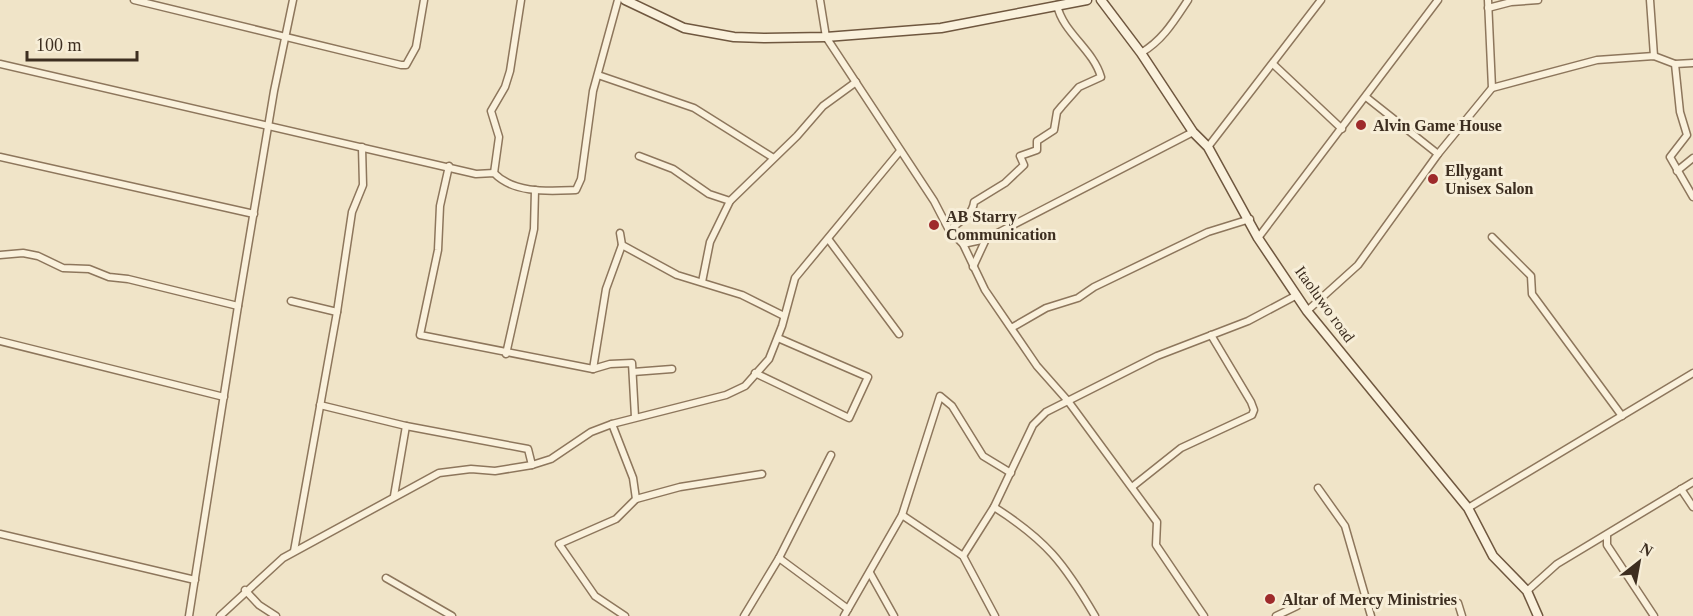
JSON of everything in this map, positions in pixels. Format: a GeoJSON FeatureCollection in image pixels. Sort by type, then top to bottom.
{"type":"FeatureCollection","features":[{"type":"Feature","properties":{"kind":"street"},"geometry":{"type":"LineString","coordinates":[[134,0],[391,64],[406,65],[416,47],[424,0]]}},
{"type":"Feature","properties":{"kind":"street"},"geometry":{"type":"LineString","coordinates":[[189,616],[195,566],[225,397],[268,124],[293,0]]}},
{"type":"Feature","properties":{"kind":"street"},"geometry":{"type":"LineString","coordinates":[[494,173],[499,136],[491,111],[507,79],[521,0]]}},
{"type":"Feature","properties":{"kind":"street"},"geometry":{"type":"LineString","coordinates":[[0,64],[477,174],[494,173],[508,184],[535,190],[576,190],[580,179],[588,113],[618,0]]}},
{"type":"Feature","properties":{"kind":"street"},"geometry":{"type":"LineString","coordinates":[[625,0],[684,28],[707,33],[765,38],[826,37],[941,27],[1088,0]]}},
{"type":"Feature","properties":{"kind":"street"},"geometry":{"type":"LineString","coordinates":[[820,0],[826,37],[934,201],[949,230],[963,244],[985,290],[1013,327],[1037,366],[1068,401],[1157,522],[1156,545],[1204,616]]}},
{"type":"Feature","properties":{"kind":"street","name":"Itaoluwo road"},"geometry":{"type":"LineString","coordinates":[[1101,0],[1141,53],[1193,132],[1208,147],[1250,219],[1258,238],[1307,310],[1468,507],[1493,556],[1527,591],[1538,616]]}},
{"type":"Feature","properties":{"kind":"street"},"geometry":{"type":"LineString","coordinates":[[1141,53],[1156,44],[1166,33],[1188,0]]}},
{"type":"Feature","properties":{"kind":"street"},"geometry":{"type":"LineString","coordinates":[[1208,147],[1321,0]]}},
{"type":"Feature","properties":{"kind":"street"},"geometry":{"type":"LineString","coordinates":[[1258,238],[1438,0]]}},
{"type":"Feature","properties":{"kind":"street"},"geometry":{"type":"LineString","coordinates":[[1488,0],[1492,88]]}},
{"type":"Feature","properties":{"kind":"street"},"geometry":{"type":"LineString","coordinates":[[1488,8],[1511,2],[1538,0]]}},
{"type":"Feature","properties":{"kind":"street"},"geometry":{"type":"LineString","coordinates":[[1650,0],[1654,56]]}},
{"type":"Feature","properties":{"kind":"street"},"geometry":{"type":"LineString","coordinates":[[949,230],[966,216],[974,207],[974,202],[1005,183],[1024,165],[1020,156],[1036,150],[1037,141],[1054,130],[1059,110],[1079,87],[1101,77],[1083,44],[1063,22],[1057,5]]}},
{"type":"Feature","properties":{"kind":"street"},"geometry":{"type":"LineString","coordinates":[[1307,310],[1358,265],[1438,154],[1492,88],[1597,60],[1654,56],[1675,64],[1693,63]]}},
{"type":"Feature","properties":{"kind":"street"},"geometry":{"type":"LineString","coordinates":[[1273,64],[1342,129]]}},
{"type":"Feature","properties":{"kind":"street"},"geometry":{"type":"LineString","coordinates":[[1675,64],[1680,112],[1687,135],[1670,157],[1693,197]]}},
{"type":"Feature","properties":{"kind":"street"},"geometry":{"type":"LineString","coordinates":[[598,75],[694,108],[772,157]]}},
{"type":"Feature","properties":{"kind":"street"},"geometry":{"type":"LineString","coordinates":[[702,282],[710,242],[730,201],[772,157],[797,136],[823,106],[856,82]]}},
{"type":"Feature","properties":{"kind":"street"},"geometry":{"type":"LineString","coordinates":[[1366,98],[1438,154]]}},
{"type":"Feature","properties":{"kind":"street"},"geometry":{"type":"LineString","coordinates":[[963,244],[986,238],[1193,132]]}},
{"type":"Feature","properties":{"kind":"street"},"geometry":{"type":"LineString","coordinates":[[294,551],[337,312],[352,212],[363,185],[362,147]]}},
{"type":"Feature","properties":{"kind":"street"},"geometry":{"type":"LineString","coordinates":[[220,616],[245,590],[294,551],[439,473],[471,470],[495,471],[532,465],[551,459],[591,432],[612,424],[736,392],[752,381],[755,373],[764,367],[778,338],[795,278],[829,240],[846,214],[900,151]]}},
{"type":"Feature","properties":{"kind":"street"},"geometry":{"type":"LineString","coordinates":[[639,156],[673,169],[709,194],[730,201]]}},
{"type":"Feature","properties":{"kind":"street"},"geometry":{"type":"LineString","coordinates":[[0,158],[254,214]]}},
{"type":"Feature","properties":{"kind":"street"},"geometry":{"type":"LineString","coordinates":[[1677,171],[1693,158]]}},
{"type":"Feature","properties":{"kind":"street"},"geometry":{"type":"LineString","coordinates":[[449,166],[440,206],[438,250],[420,335],[506,354],[593,369],[610,364],[632,363],[634,417]]}},
{"type":"Feature","properties":{"kind":"street"},"geometry":{"type":"LineString","coordinates":[[506,354],[534,229],[535,190]]}},
{"type":"Feature","properties":{"kind":"street"},"geometry":{"type":"LineString","coordinates":[[1013,327],[1046,308],[1078,298],[1094,287],[1208,232],[1250,219]]}},
{"type":"Feature","properties":{"kind":"street"},"geometry":{"type":"LineString","coordinates":[[593,369],[606,289],[622,245],[620,233]]}},
{"type":"Feature","properties":{"kind":"street"},"geometry":{"type":"LineString","coordinates":[[1492,237],[1531,276],[1532,294],[1622,416]]}},
{"type":"Feature","properties":{"kind":"street"},"geometry":{"type":"LineString","coordinates":[[973,267],[986,238]]}},
{"type":"Feature","properties":{"kind":"street"},"geometry":{"type":"LineString","coordinates":[[829,240],[899,334]]}},
{"type":"Feature","properties":{"kind":"street"},"geometry":{"type":"LineString","coordinates":[[622,245],[677,275],[742,295],[784,316]]}},
{"type":"Feature","properties":{"kind":"street"},"geometry":{"type":"LineString","coordinates":[[0,255],[23,253],[38,256],[63,267],[89,269],[109,277],[128,279],[238,306]]}},
{"type":"Feature","properties":{"kind":"street"},"geometry":{"type":"LineString","coordinates":[[963,556],[994,507],[1033,425],[1046,412],[1157,356],[1248,321],[1297,295]]}},
{"type":"Feature","properties":{"kind":"street"},"geometry":{"type":"LineString","coordinates":[[291,301],[337,312]]}},
{"type":"Feature","properties":{"kind":"street"},"geometry":{"type":"LineString","coordinates":[[1132,487],[1181,448],[1252,415],[1254,411],[1251,402],[1211,335]]}},
{"type":"Feature","properties":{"kind":"street"},"geometry":{"type":"LineString","coordinates":[[755,373],[849,418],[868,377],[778,338]]}},
{"type":"Feature","properties":{"kind":"street"},"geometry":{"type":"LineString","coordinates":[[0,341],[225,397]]}},
{"type":"Feature","properties":{"kind":"street"},"geometry":{"type":"LineString","coordinates":[[633,372],[672,369]]}},
{"type":"Feature","properties":{"kind":"street"},"geometry":{"type":"LineString","coordinates":[[1468,507],[1693,373]]}},
{"type":"Feature","properties":{"kind":"street"},"geometry":{"type":"LineString","coordinates":[[844,616],[902,515],[940,396],[951,406],[983,456],[1011,473]]}},
{"type":"Feature","properties":{"kind":"street"},"geometry":{"type":"LineString","coordinates":[[320,405],[406,426],[528,449],[532,465]]}},
{"type":"Feature","properties":{"kind":"street"},"geometry":{"type":"LineString","coordinates":[[612,424],[633,478],[636,499]]}},
{"type":"Feature","properties":{"kind":"street"},"geometry":{"type":"LineString","coordinates":[[394,496],[406,426]]}},
{"type":"Feature","properties":{"kind":"street"},"geometry":{"type":"LineString","coordinates":[[744,616],[779,558],[831,455]]}},
{"type":"Feature","properties":{"kind":"street"},"geometry":{"type":"LineString","coordinates":[[625,616],[595,596],[559,544],[616,519],[636,499],[680,487],[762,474]]}},
{"type":"Feature","properties":{"kind":"street"},"geometry":{"type":"LineString","coordinates":[[1527,591],[1557,564],[1693,482]]}},
{"type":"Feature","properties":{"kind":"street"},"geometry":{"type":"LineString","coordinates":[[1318,488],[1345,526],[1371,616]]}},
{"type":"Feature","properties":{"kind":"street"},"geometry":{"type":"LineString","coordinates":[[1681,489],[1693,507]]}},
{"type":"Feature","properties":{"kind":"street"},"geometry":{"type":"LineString","coordinates":[[994,507],[1023,526],[1056,554],[1095,616]]}},
{"type":"Feature","properties":{"kind":"street"},"geometry":{"type":"LineString","coordinates":[[902,515],[963,556],[995,616]]}},
{"type":"Feature","properties":{"kind":"street"},"geometry":{"type":"LineString","coordinates":[[0,534],[195,579]]}},
{"type":"Feature","properties":{"kind":"street"},"geometry":{"type":"LineString","coordinates":[[1607,535],[1607,545],[1654,616]]}},
{"type":"Feature","properties":{"kind":"street"},"geometry":{"type":"LineString","coordinates":[[779,558],[848,609]]}},
{"type":"Feature","properties":{"kind":"street"},"geometry":{"type":"LineString","coordinates":[[870,573],[894,616]]}},
{"type":"Feature","properties":{"kind":"street"},"geometry":{"type":"LineString","coordinates":[[386,578],[452,616]]}},
{"type":"Feature","properties":{"kind":"street"},"geometry":{"type":"LineString","coordinates":[[245,590],[259,605],[276,616]]}},
{"type":"Feature","properties":{"kind":"street"},"geometry":{"type":"LineString","coordinates":[[1458,603],[1462,616]]}},
{"type":"Feature","properties":{"kind":"street"},"geometry":{"type":"LineString","coordinates":[[1276,616],[1297,606]]}},
{"type":"Feature","properties":{"kind":"place","name":"Alvin Game House"},"geometry":{"type":"Point","coordinates":[1361,125]}},
{"type":"Feature","properties":{"kind":"place","name":"Ellygant Unisex Salon"},"geometry":{"type":"Point","coordinates":[1433,179]}},
{"type":"Feature","properties":{"kind":"place","name":"AB Starry Communication"},"geometry":{"type":"Point","coordinates":[934,225]}},
{"type":"Feature","properties":{"kind":"place","name":"Altar of Mercy Ministries"},"geometry":{"type":"Point","coordinates":[1270,599]}}]}
